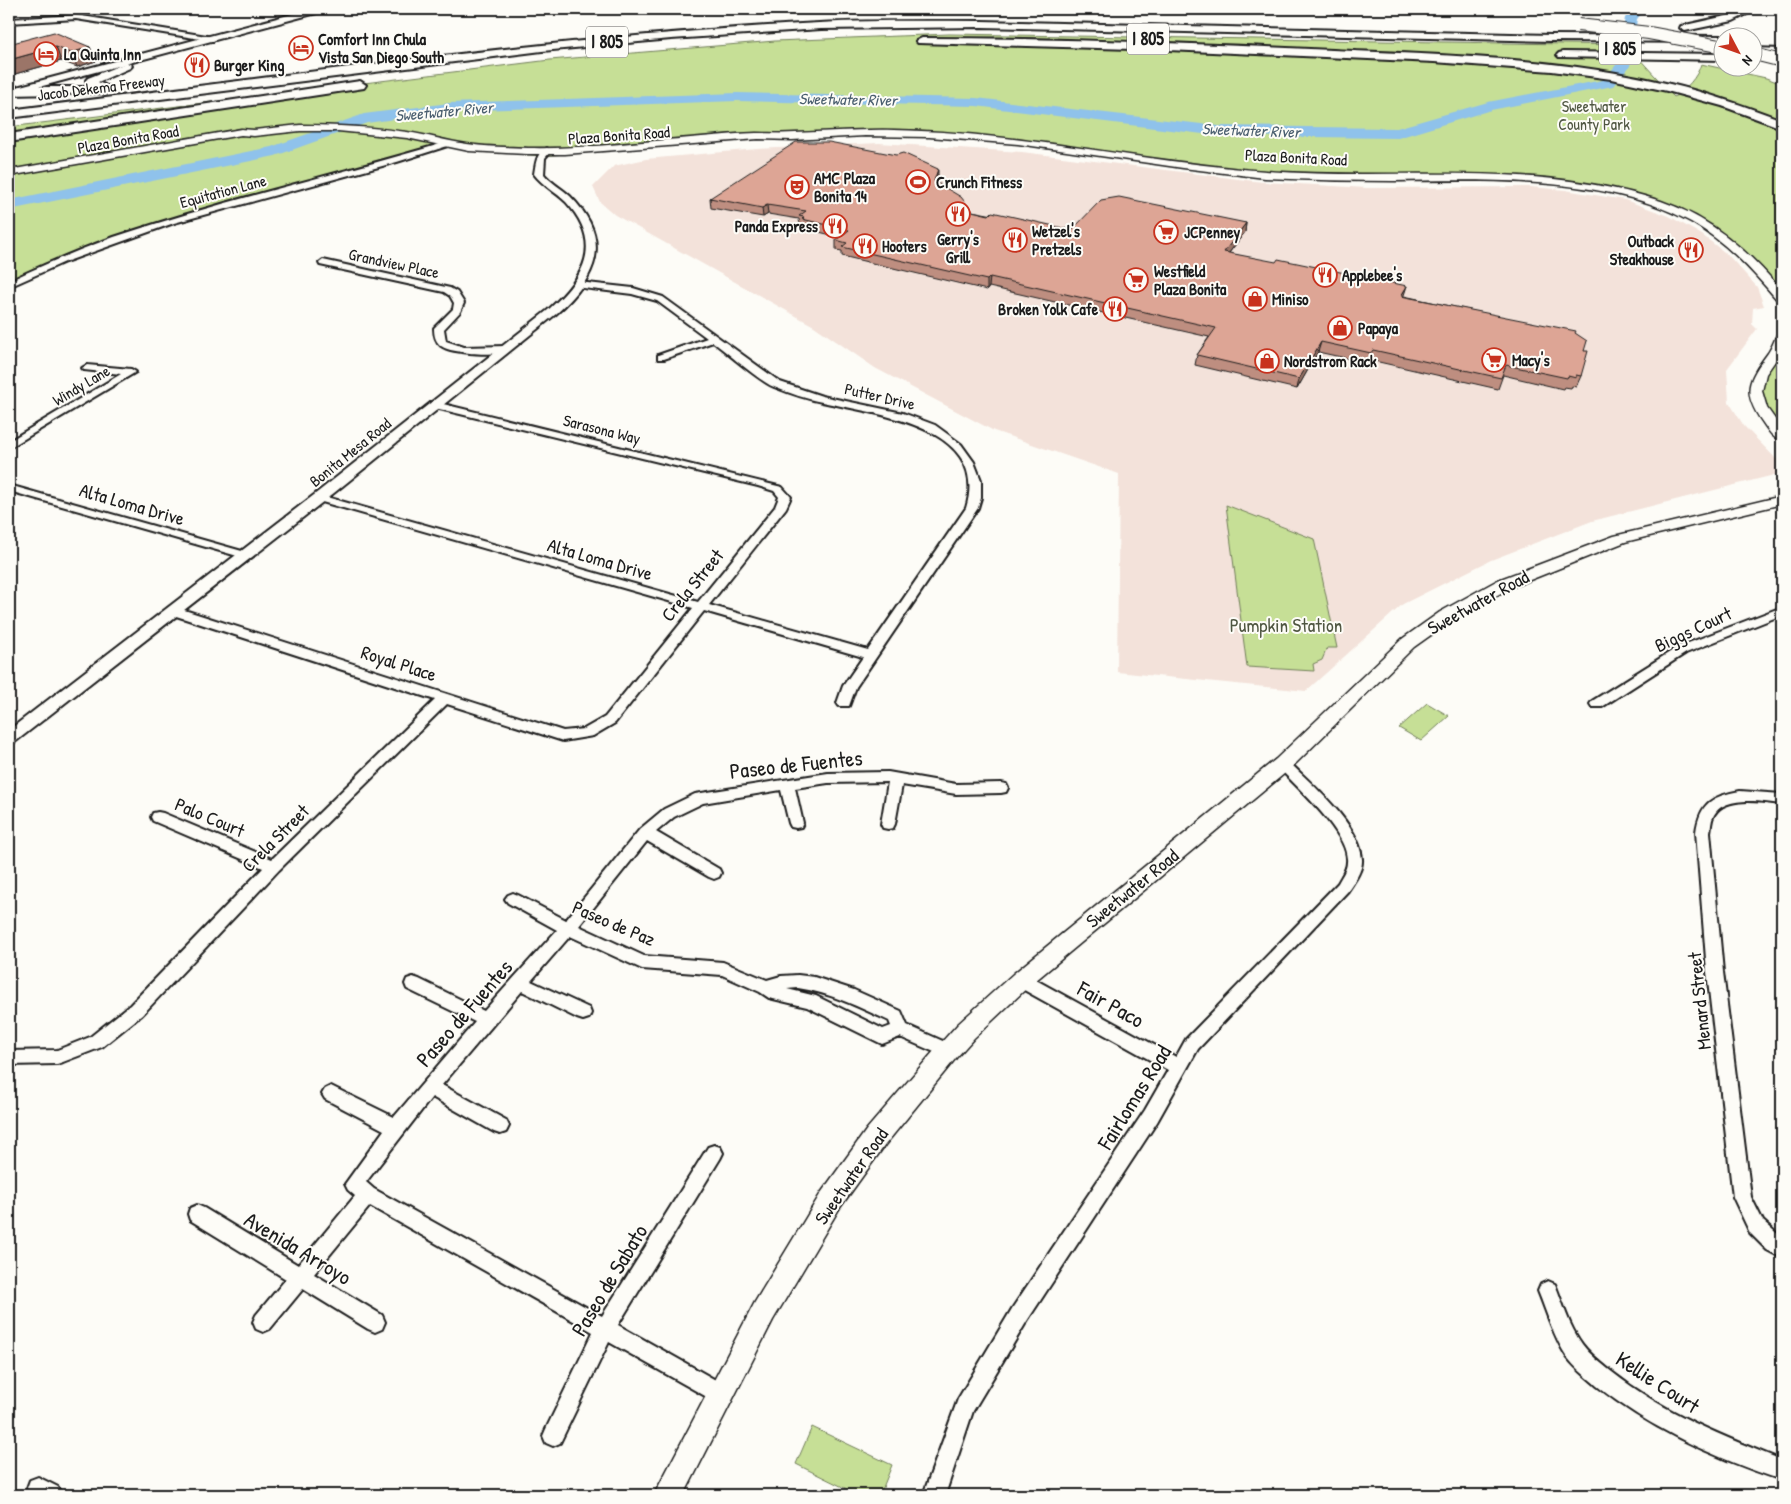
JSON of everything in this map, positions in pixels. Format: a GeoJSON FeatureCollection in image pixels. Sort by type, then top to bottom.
{"type":"FeatureCollection","features":[{"type":"Feature","properties":{"kind":"highway"},"geometry":{"type":"LineString","coordinates":[[1551,38],[1677,30],[1709,25],[1748,11]]}},
{"type":"Feature","properties":{"kind":"highway"},"geometry":{"type":"LineString","coordinates":[[1146,27],[1391,23]]}},
{"type":"Feature","properties":{"kind":"highway","name":"Jacob Dekema Freeway"},"geometry":{"type":"LineString","coordinates":[[9,114],[108,103],[324,73],[542,48],[671,36],[821,26],[981,24],[1551,38],[1714,39]]}},
{"type":"Feature","properties":{"kind":"highway"},"geometry":{"type":"LineString","coordinates":[[1570,24],[1632,30],[1714,50]]}},
{"type":"Feature","properties":{"kind":"highway","name":"I 805"},"geometry":{"type":"LineString","coordinates":[[1209,48],[908,39],[1313,42],[1714,52]]}},
{"type":"Feature","properties":{"kind":"highway"},"geometry":{"type":"LineString","coordinates":[[10,93],[39,90],[91,91],[455,51],[496,48],[542,48]]}},
{"type":"Feature","properties":{"kind":"highway"},"geometry":{"type":"LineString","coordinates":[[1209,48],[1532,54]]}},
{"type":"Feature","properties":{"kind":"highway"},"geometry":{"type":"LineString","coordinates":[[1209,48],[1448,58],[1523,63],[1601,73],[1690,93],[1732,105],[1782,124]]}},
{"type":"Feature","properties":{"kind":"highway"},"geometry":{"type":"LineString","coordinates":[[1552,54],[1714,52]]}},
{"type":"Feature","properties":{"kind":"highway"},"geometry":{"type":"LineString","coordinates":[[1764,53],[1782,55]]}},
{"type":"Feature","properties":{"kind":"highway"},"geometry":{"type":"LineString","coordinates":[[1764,58],[1782,55]]}},
{"type":"Feature","properties":{"kind":"highway"},"geometry":{"type":"LineString","coordinates":[[113,88],[94,86],[92,81],[98,76],[126,66]]}},
{"type":"Feature","properties":{"kind":"highway","name":"Jacob Dekema Freeway"},"geometry":{"type":"LineString","coordinates":[[9,124],[379,81],[9,138]]}},
{"type":"Feature","properties":{"kind":"main road"},"geometry":{"type":"LineString","coordinates":[[10,93],[180,45],[213,39],[321,9]]}},
{"type":"Feature","properties":{"kind":"main road"},"geometry":{"type":"LineString","coordinates":[[39,90],[194,47],[213,39]]}},
{"type":"Feature","properties":{"kind":"main road","name":"Plaza Bonita Road"},"geometry":{"type":"LineString","coordinates":[[9,178],[254,133],[308,128],[338,128],[407,135],[469,148],[477,152],[544,154],[750,142],[772,138],[852,133],[919,134],[1008,140],[1209,169],[1264,174],[1341,177],[1516,177],[1586,185],[1656,203],[1708,226],[1752,262],[1782,298]]}},
{"type":"Feature","properties":{"kind":"main road","name":"Plaza Bonita Road"},"geometry":{"type":"LineString","coordinates":[[9,173],[241,132],[254,133]]}},
{"type":"Feature","properties":{"kind":"main road"},"geometry":{"type":"LineString","coordinates":[[1782,338],[1779,347],[1758,376],[1756,388],[1757,402],[1763,414],[1782,437]]}},
{"type":"Feature","properties":{"kind":"main road","name":"Sweetwater Road"},"geometry":{"type":"LineString","coordinates":[[669,1495],[764,1311],[830,1201],[876,1137],[948,1051],[1021,980],[1283,764],[1408,643],[1446,616],[1504,584],[1580,552],[1620,539],[1782,500]]}},
{"type":"Feature","properties":{"kind":"street"},"geometry":{"type":"LineString","coordinates":[[9,21],[76,17],[213,39]]}},
{"type":"Feature","properties":{"kind":"street","name":"Equitation Lane"},"geometry":{"type":"LineString","coordinates":[[9,284],[51,264],[170,221],[233,202],[390,163],[450,144]]}},
{"type":"Feature","properties":{"kind":"street","name":"Bonita Mesa Road"},"geometry":{"type":"LineString","coordinates":[[9,738],[319,498],[552,312],[578,285],[590,262],[592,238],[587,222],[577,208],[539,174],[544,154]]}},
{"type":"Feature","properties":{"kind":"street","name":"Grandview Place"},"geometry":{"type":"LineString","coordinates":[[323,263],[447,290],[454,294],[459,303],[457,310],[439,328],[439,338],[444,344],[453,348],[467,350],[506,349]]}},
{"type":"Feature","properties":{"kind":"street","name":"Putter Drive"},"geometry":{"type":"LineString","coordinates":[[578,285],[633,291],[660,299],[674,307],[712,339],[776,384],[820,399],[899,415],[931,427],[957,446],[969,462],[974,471],[976,489],[972,508],[850,686],[844,703]]}},
{"type":"Feature","properties":{"kind":"street"},"geometry":{"type":"LineString","coordinates":[[661,357],[712,339]]}},
{"type":"Feature","properties":{"kind":"street","name":"Windy Lane"},"geometry":{"type":"LineString","coordinates":[[9,445],[131,372],[87,368]]}},
{"type":"Feature","properties":{"kind":"street","name":"Sarasona Way"},"geometry":{"type":"LineString","coordinates":[[435,405],[761,484]]}},
{"type":"Feature","properties":{"kind":"street","name":"Crela Street"},"geometry":{"type":"LineString","coordinates":[[610,720],[780,508],[785,497],[778,489],[761,484]]}},
{"type":"Feature","properties":{"kind":"street","name":"Alta Loma Drive"},"geometry":{"type":"LineString","coordinates":[[9,488],[245,555]]}},
{"type":"Feature","properties":{"kind":"street","name":"Alta Loma Drive"},"geometry":{"type":"LineString","coordinates":[[319,498],[700,608],[871,655]]}},
{"type":"Feature","properties":{"kind":"street","name":"Royal Place"},"geometry":{"type":"LineString","coordinates":[[174,611],[563,736],[590,732],[610,720]]}},
{"type":"Feature","properties":{"kind":"street","name":"Biggs Court"},"geometry":{"type":"LineString","coordinates":[[1597,704],[1682,650],[1782,611]]}},
{"type":"Feature","properties":{"kind":"street","name":"Crela Street"},"geometry":{"type":"LineString","coordinates":[[9,1058],[57,1056],[96,1042],[136,1010],[274,866],[445,698]]}},
{"type":"Feature","properties":{"kind":"street","name":"Fairlomas Road"},"geometry":{"type":"LineString","coordinates":[[934,1495],[964,1406],[1020,1314],[1151,1116],[1192,1044],[1343,887],[1356,861],[1353,848],[1334,818],[1283,764]]}},
{"type":"Feature","properties":{"kind":"street","name":"Paseo de Fuentes"},"geometry":{"type":"LineString","coordinates":[[368,1195],[354,1184],[397,1128],[486,1020],[568,928],[645,833],[669,813],[700,798],[828,778],[888,777],[956,789],[1001,788]]}},
{"type":"Feature","properties":{"kind":"street"},"geometry":{"type":"LineString","coordinates":[[888,824],[896,778]]}},
{"type":"Feature","properties":{"kind":"street"},"geometry":{"type":"LineString","coordinates":[[787,785],[796,823]]}},
{"type":"Feature","properties":{"kind":"street","name":"Menard Street"},"geometry":{"type":"LineString","coordinates":[[1782,799],[1754,796],[1734,797],[1719,803],[1706,814],[1703,832],[1715,972],[1742,1197],[1753,1225],[1782,1249]]}},
{"type":"Feature","properties":{"kind":"street","name":"Palo Court"},"geometry":{"type":"LineString","coordinates":[[158,817],[274,866]]}},
{"type":"Feature","properties":{"kind":"street"},"geometry":{"type":"LineString","coordinates":[[645,833],[714,873]]}},
{"type":"Feature","properties":{"kind":"street","name":"Paseo de Paz"},"geometry":{"type":"LineString","coordinates":[[513,899],[568,928],[642,962],[723,969],[766,987],[775,993],[810,1001],[882,1037],[901,1030]]}},
{"type":"Feature","properties":{"kind":"street","name":"Fair Paco"},"geometry":{"type":"LineString","coordinates":[[1021,980],[1179,1068]]}},
{"type":"Feature","properties":{"kind":"street"},"geometry":{"type":"LineString","coordinates":[[766,987],[777,982],[820,984],[895,1016],[901,1030],[948,1051]]}},
{"type":"Feature","properties":{"kind":"street"},"geometry":{"type":"LineString","coordinates":[[520,983],[583,1013]]}},
{"type":"Feature","properties":{"kind":"street"},"geometry":{"type":"LineString","coordinates":[[414,984],[486,1020]]}},
{"type":"Feature","properties":{"kind":"street"},"geometry":{"type":"LineString","coordinates":[[430,1087],[500,1126]]}},
{"type":"Feature","properties":{"kind":"street"},"geometry":{"type":"LineString","coordinates":[[331,1094],[397,1128]]}},
{"type":"Feature","properties":{"kind":"street","name":"Paseo de Sabato"},"geometry":{"type":"LineString","coordinates":[[553,1436],[604,1330],[714,1153]]}},
{"type":"Feature","properties":{"kind":"street"},"geometry":{"type":"LineString","coordinates":[[263,1322],[368,1195],[604,1330],[721,1394]]}},
{"type":"Feature","properties":{"kind":"street","name":"Avenida Arroyo"},"geometry":{"type":"LineString","coordinates":[[197,1214],[375,1322]]}},
{"type":"Feature","properties":{"kind":"street","name":"Kellie Court"},"geometry":{"type":"LineString","coordinates":[[1548,1291],[1574,1350],[1622,1392],[1651,1412],[1682,1429],[1782,1470]]}},
{"type":"Feature","properties":{"kind":"shaded area"},"geometry":{"type":"Polygon","coordinates":[[[879,143],[1022,152],[1262,182],[1367,188],[1530,187],[1565,190],[1625,200],[1669,216],[1702,235],[1728,255],[1757,287],[1764,306],[1753,308],[1752,324],[1757,329],[1727,369],[1729,402],[1744,426],[1782,465],[1782,473],[1592,521],[1491,560],[1403,604],[1306,691],[1117,672],[1119,474],[994,431],[875,368],[814,326],[615,215],[600,202],[593,187],[614,166],[646,159],[757,149],[879,143]]]}},
{"type":"Feature","properties":{"kind":"green space","name":"Sweetwater County Park"},"geometry":{"type":"Polygon","coordinates":[[[949,34],[1627,45],[1674,97],[1690,83],[1697,74],[1701,64],[1714,67],[1714,78],[1766,78],[1782,84],[1782,298],[1773,285],[1720,235],[1660,204],[1565,182],[1281,175],[950,135],[807,135],[541,156],[495,152],[446,144],[243,200],[41,267],[9,282],[9,127],[550,60],[775,41],[949,34]]]}},
{"type":"Feature","properties":{"kind":"green space"},"geometry":{"type":"Polygon","coordinates":[[[1782,341],[1782,436],[1769,421],[1758,376],[1782,341]]]}},
{"type":"Feature","properties":{"kind":"green space","name":"Pumpkin Station"},"geometry":{"type":"Polygon","coordinates":[[[1226,505],[1314,539],[1337,648],[1327,648],[1322,660],[1313,664],[1314,671],[1247,667],[1226,505]]]}},
{"type":"Feature","properties":{"kind":"green space"},"geometry":{"type":"Polygon","coordinates":[[[1427,703],[1449,716],[1421,741],[1399,728],[1427,703]]]}},
{"type":"Feature","properties":{"kind":"green space"},"geometry":{"type":"Polygon","coordinates":[[[812,1427],[892,1465],[880,1495],[859,1495],[796,1464],[812,1427]]]}},
{"type":"Feature","properties":{"kind":"building"},"geometry":{"type":"Polygon","coordinates":[[[54,32],[90,47],[71,53],[56,47],[9,60],[9,44],[54,32]]]}},
{"type":"Feature","properties":{"kind":"building","name":"Westfield Plaza Bonita"},"geometry":{"type":"Polygon","coordinates":[[[796,142],[829,142],[896,155],[903,153],[938,169],[934,181],[961,197],[972,211],[989,215],[992,212],[1072,230],[1101,200],[1119,197],[1246,223],[1224,252],[1276,262],[1278,259],[1407,286],[1401,296],[1576,331],[1575,333],[1587,341],[1584,351],[1588,351],[1581,376],[1576,375],[1576,378],[1568,376],[1567,378],[1506,365],[1501,378],[1373,350],[1371,353],[1321,342],[1299,379],[1197,355],[1216,328],[990,277],[987,280],[842,247],[847,243],[836,240],[849,230],[802,219],[804,217],[799,216],[806,211],[767,205],[762,208],[710,198],[796,142]]]}},
{"type":"Feature","properties":{"kind":"waterway","name":"Sweetwater River"},"geometry":{"type":"LineString","coordinates":[[9,205],[275,151],[364,119],[449,107],[737,97],[976,102],[1219,131],[1398,133],[1488,106],[1608,83],[1623,66],[1631,18],[1639,9]]}},
{"type":"Feature","properties":{"kind":"place","name":"Comfort Inn Chula Vista San Diego South"},"geometry":{"type":"Point","coordinates":[301,48]}},
{"type":"Feature","properties":{"kind":"place","name":"La Quinta Inn"},"geometry":{"type":"Point","coordinates":[46,54]}},
{"type":"Feature","properties":{"kind":"place","name":"Burger King"},"geometry":{"type":"Point","coordinates":[197,65]}},
{"type":"Feature","properties":{"kind":"place","name":"Crunch Fitness"},"geometry":{"type":"Point","coordinates":[918,182]}},
{"type":"Feature","properties":{"kind":"place","name":"AMC Plaza Bonita 14"},"geometry":{"type":"Point","coordinates":[797,187]}},
{"type":"Feature","properties":{"kind":"place","name":"Gerry's Grill"},"geometry":{"type":"Point","coordinates":[958,214]}},
{"type":"Feature","properties":{"kind":"place","name":"Panda Express"},"geometry":{"type":"Point","coordinates":[835,226]}},
{"type":"Feature","properties":{"kind":"place","name":"JCPenney"},"geometry":{"type":"Point","coordinates":[1166,232]}},
{"type":"Feature","properties":{"kind":"place","name":"Wetzel's Pretzels"},"geometry":{"type":"Point","coordinates":[1015,240]}},
{"type":"Feature","properties":{"kind":"place","name":"Hooters"},"geometry":{"type":"Point","coordinates":[865,246]}},
{"type":"Feature","properties":{"kind":"place","name":"Outback Steakhouse"},"geometry":{"type":"Point","coordinates":[1691,250]}},
{"type":"Feature","properties":{"kind":"place","name":"Applebee's"},"geometry":{"type":"Point","coordinates":[1325,275]}},
{"type":"Feature","properties":{"kind":"place","name":"Westfield Plaza Bonita"},"geometry":{"type":"Point","coordinates":[1136,280]}},
{"type":"Feature","properties":{"kind":"place","name":"Miniso"},"geometry":{"type":"Point","coordinates":[1255,299]}},
{"type":"Feature","properties":{"kind":"place","name":"Broken Yolk Cafe"},"geometry":{"type":"Point","coordinates":[1115,309]}},
{"type":"Feature","properties":{"kind":"place","name":"Papaya"},"geometry":{"type":"Point","coordinates":[1340,328]}},
{"type":"Feature","properties":{"kind":"place","name":"Macy's"},"geometry":{"type":"Point","coordinates":[1494,360]}},
{"type":"Feature","properties":{"kind":"place","name":"Nordstrom Rack"},"geometry":{"type":"Point","coordinates":[1267,361]}}]}
